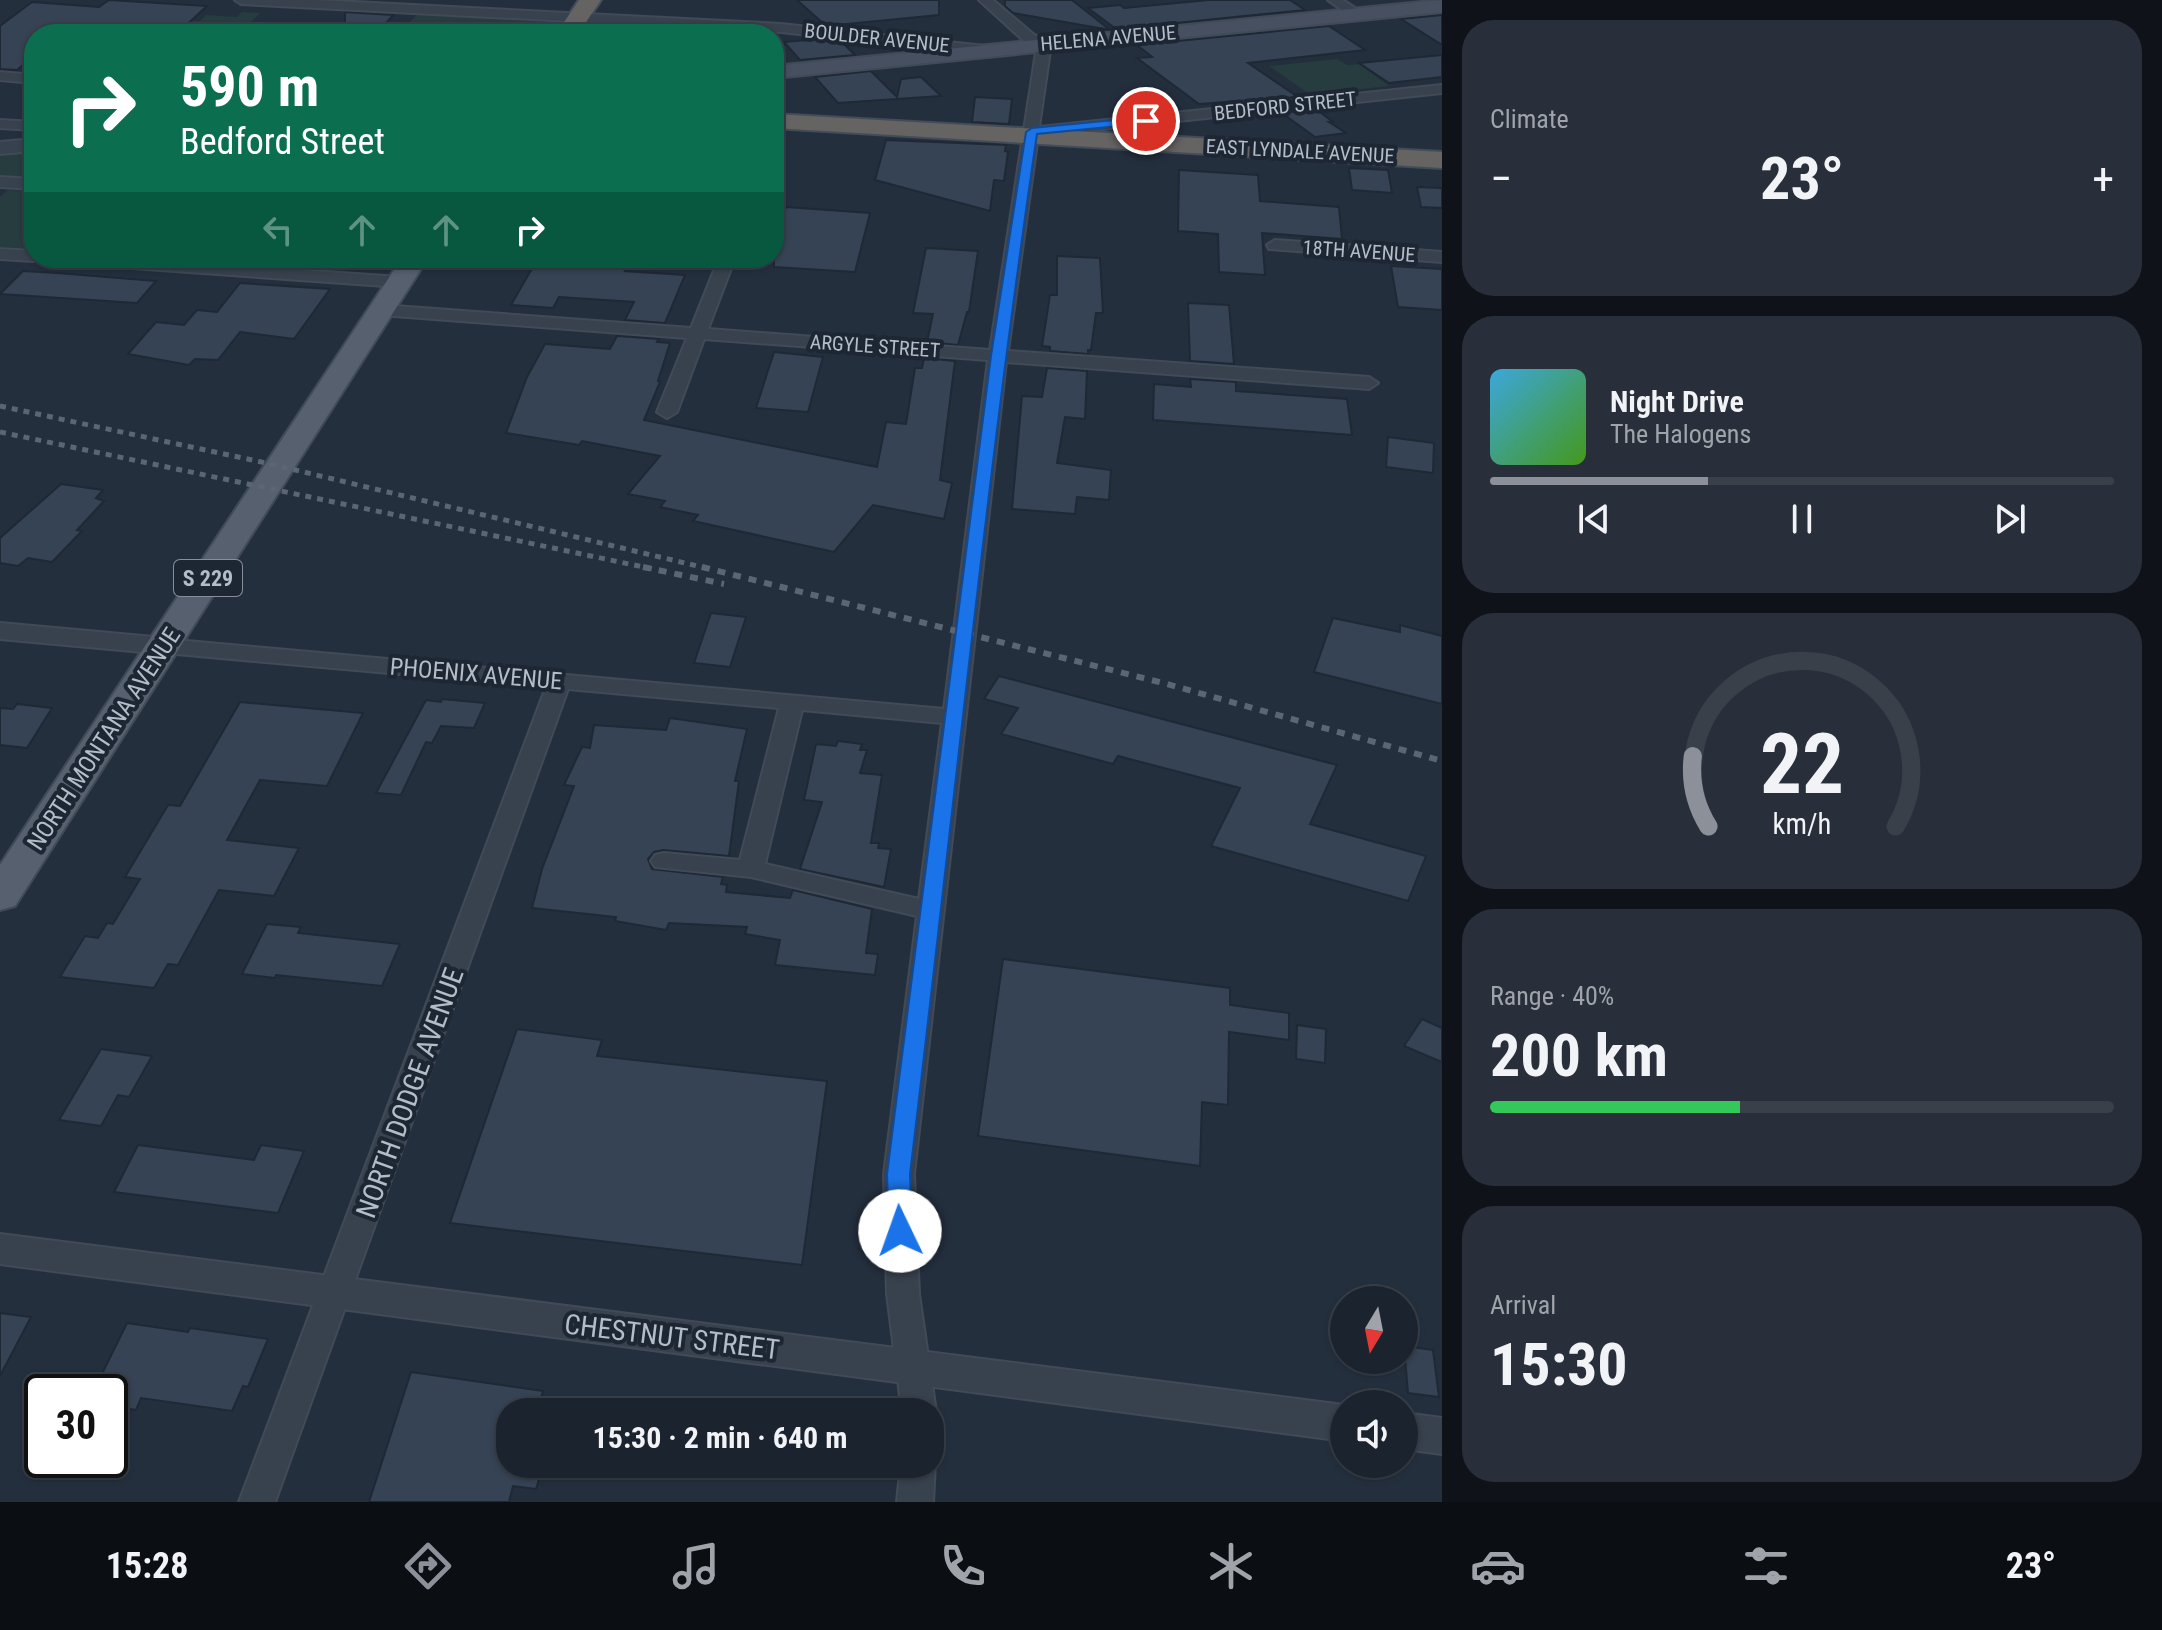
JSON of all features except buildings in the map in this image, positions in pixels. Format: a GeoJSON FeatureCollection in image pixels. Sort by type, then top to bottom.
{"type":"FeatureCollection","features":[{"type":"Feature","properties":{"kind":"highway","name":"EAST LYNDALE AVENUE"},"geometry":{"type":"LineString","coordinates":[[784,121],[1032,133],[1442,160]]}},
{"type":"Feature","properties":{"kind":"main road","name":"HELENA AVENUE"},"geometry":{"type":"LineString","coordinates":[[784,71],[1442,6]]}},
{"type":"Feature","properties":{"kind":"main road","name":"NORTH MONTANA AVENUE"},"geometry":{"type":"LineString","coordinates":[[0,897],[398,283]]}},
{"type":"Feature","properties":{"kind":"street","name":"BOULDER AVENUE"},"geometry":{"type":"LineString","coordinates":[[241,0],[615,24]]}},
{"type":"Feature","properties":{"kind":"street"},"geometry":{"type":"LineString","coordinates":[[917,1398],[911,1367],[899,1174],[998,356],[1044,44],[1028,37],[985,0]]}},
{"type":"Feature","properties":{"kind":"street"},"geometry":{"type":"LineString","coordinates":[[1334,0],[1357,14]]}},
{"type":"Feature","properties":{"kind":"street","name":"BOULDER AVENUE"},"geometry":{"type":"LineString","coordinates":[[784,28],[985,50]]}},
{"type":"Feature","properties":{"kind":"street"},"geometry":{"type":"LineString","coordinates":[[0,76],[24,78]]}},
{"type":"Feature","properties":{"kind":"street","name":"BEDFORD STREET"},"geometry":{"type":"LineString","coordinates":[[1032,133],[1442,89]]}},
{"type":"Feature","properties":{"kind":"street"},"geometry":{"type":"LineString","coordinates":[[0,124],[24,125]]}},
{"type":"Feature","properties":{"kind":"street"},"geometry":{"type":"LineString","coordinates":[[0,148],[24,146]]}},
{"type":"Feature","properties":{"kind":"street"},"geometry":{"type":"LineString","coordinates":[[0,182],[24,183]]}},
{"type":"Feature","properties":{"kind":"street","name":"18TH AVENUE"},"geometry":{"type":"LineString","coordinates":[[1275,245],[1442,257]]}},
{"type":"Feature","properties":{"kind":"street"},"geometry":{"type":"LineString","coordinates":[[0,254],[24,255]]}},
{"type":"Feature","properties":{"kind":"street","name":"ARGYLE STREET"},"geometry":{"type":"LineString","coordinates":[[196,268],[398,283],[697,333],[1369,383]]}},
{"type":"Feature","properties":{"kind":"street"},"geometry":{"type":"LineString","coordinates":[[667,412],[723,268]]}},
{"type":"Feature","properties":{"kind":"street","name":"PHOENIX AVENUE"},"geometry":{"type":"LineString","coordinates":[[0,631],[953,717]]}},
{"type":"Feature","properties":{"kind":"street","name":"NORTH DODGE AVENUE"},"geometry":{"type":"LineString","coordinates":[[257,1502],[559,682]]}},
{"type":"Feature","properties":{"kind":"street"},"geometry":{"type":"LineString","coordinates":[[751,869],[792,703]]}},
{"type":"Feature","properties":{"kind":"street"},"geometry":{"type":"LineString","coordinates":[[664,861],[751,869],[933,911]]}},
{"type":"Feature","properties":{"kind":"street","name":"CHESTNUT STREET"},"geometry":{"type":"LineString","coordinates":[[0,1249],[1330,1421]]}},
{"type":"Feature","properties":{"kind":"street"},"geometry":{"type":"LineString","coordinates":[[1418,1433],[1442,1436]]}},
{"type":"Feature","properties":{"kind":"street"},"geometry":{"type":"LineString","coordinates":[[915,1502],[917,1478]]}},
{"type":"Feature","properties":{"kind":"green space"},"geometry":{"type":"Polygon","coordinates":[[[242,12],[260,13],[249,24],[186,24],[189,20],[200,21],[206,15],[237,17],[242,12]]]}},
{"type":"Feature","properties":{"kind":"green space"},"geometry":{"type":"Polygon","coordinates":[[[417,14],[553,21],[551,24],[408,24],[417,14]]]}},
{"type":"Feature","properties":{"kind":"green space"},"geometry":{"type":"Polygon","coordinates":[[[1337,59],[1347,65],[1359,64],[1389,86],[1311,95],[1269,66],[1337,59]]]}},
{"type":"Feature","properties":{"kind":"green space"},"geometry":{"type":"Polygon","coordinates":[[[24,152],[24,177],[0,176],[0,154],[24,152]]]}},
{"type":"Feature","properties":{"kind":"green space"},"geometry":{"type":"Polygon","coordinates":[[[8,190],[24,191],[24,248],[0,247],[0,197],[8,190]]]}},
{"type":"Feature","properties":{"kind":"railway"},"geometry":{"type":"LineString","coordinates":[[0,406],[266,463],[709,569]]}},
{"type":"Feature","properties":{"kind":"railway"},"geometry":{"type":"LineString","coordinates":[[0,432],[653,569]]}},
{"type":"Feature","properties":{"kind":"railway"},"geometry":{"type":"LineString","coordinates":[[643,567],[724,584]]}},
{"type":"Feature","properties":{"kind":"railway"},"geometry":{"type":"LineString","coordinates":[[702,567],[709,569]]}},
{"type":"Feature","properties":{"kind":"railway"},"geometry":{"type":"LineString","coordinates":[[709,569],[1167,684],[1442,761]]}},
{"type":"Feature","properties":{"kind":"route"},"geometry":{"type":"LineString","coordinates":[[900,1231],[899,1174],[933,911],[953,717],[998,356],[1032,132],[1146,121]]}}]}
